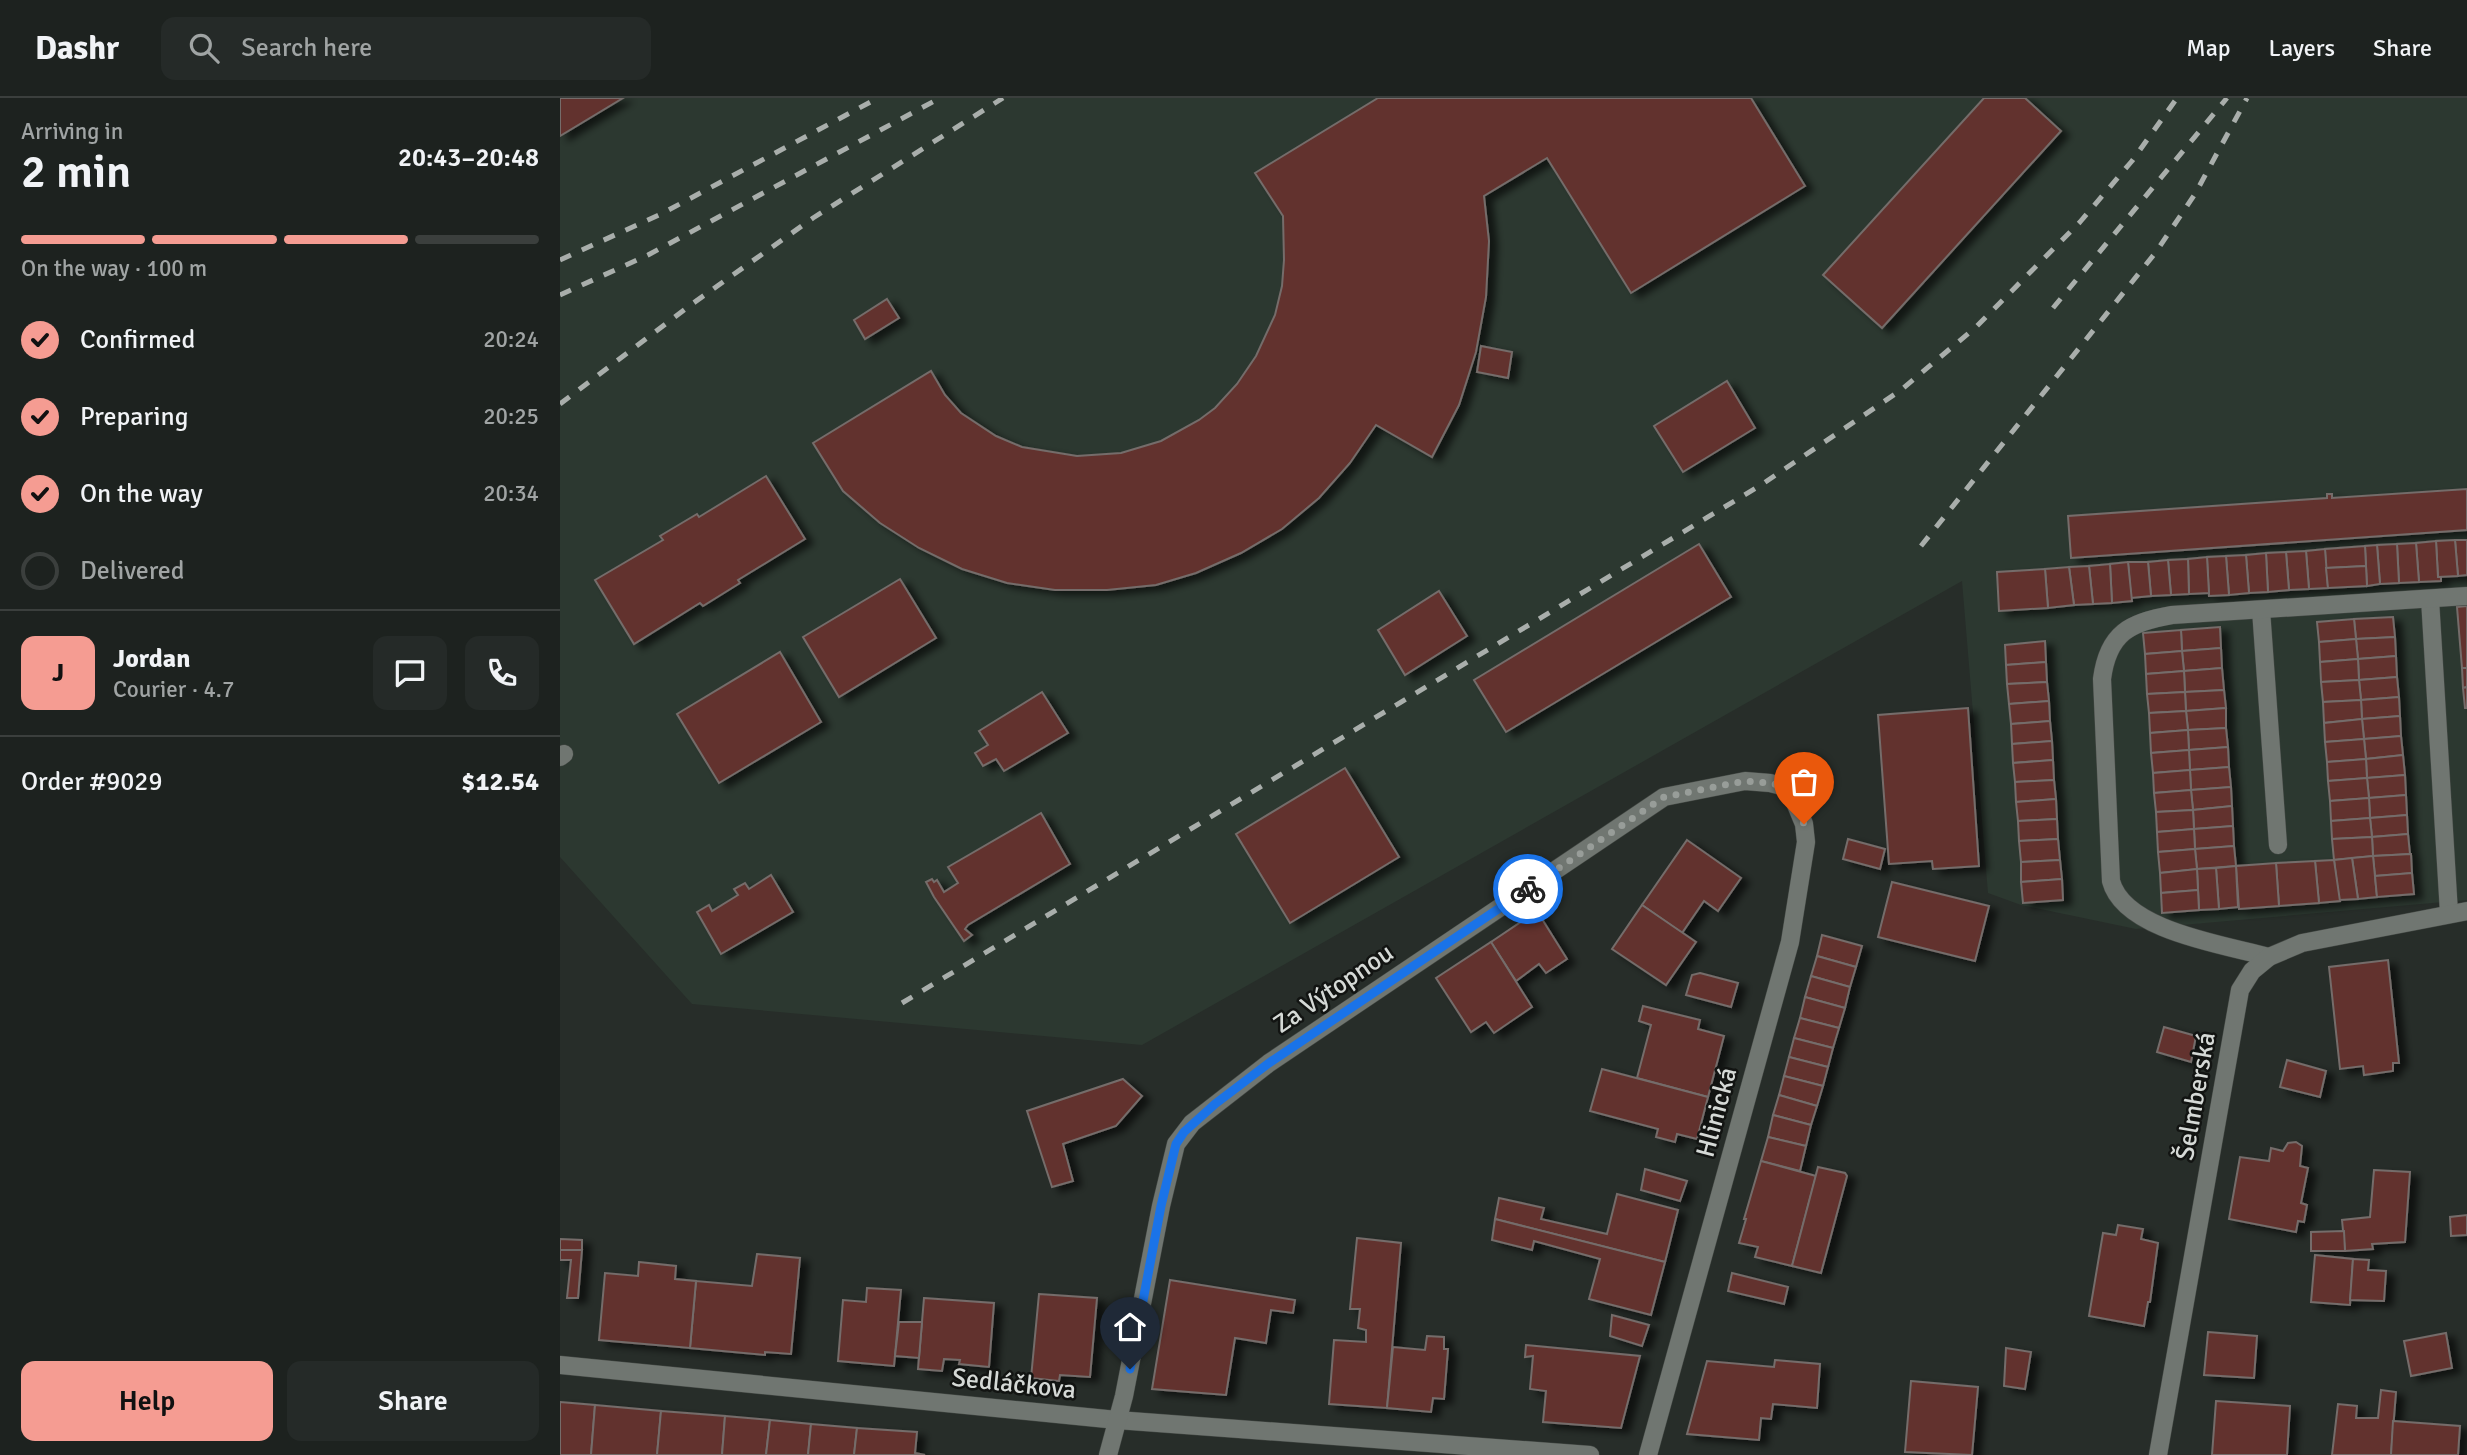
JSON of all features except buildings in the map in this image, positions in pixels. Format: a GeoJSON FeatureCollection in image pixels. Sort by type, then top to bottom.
{"type":"FeatureCollection","features":[{"type":"Feature","properties":{"kind":"street"},"geometry":{"type":"LineString","coordinates":[[2269,957],[2181,934],[2151,922],[2122,901],[2113,890],[2102,679],[2109,650],[2128,628],[2144,620],[2172,615],[2467,596]]}},
{"type":"Feature","properties":{"kind":"street"},"geometry":{"type":"LineString","coordinates":[[2430,599],[2449,913]]}},
{"type":"Feature","properties":{"kind":"street"},"geometry":{"type":"LineString","coordinates":[[2262,610],[2278,845]]}},
{"type":"Feature","properties":{"kind":"street","name":"Za Výtopnou"},"geometry":{"type":"LineString","coordinates":[[1108,1455],[1124,1396],[1176,1144],[1192,1123],[1269,1063],[1664,797],[1745,781],[1782,786]]}},
{"type":"Feature","properties":{"kind":"street","name":"Hlinická"},"geometry":{"type":"LineString","coordinates":[[1648,1455],[1790,942],[1806,842],[1799,807],[1792,795],[1782,786]]}},
{"type":"Feature","properties":{"kind":"street","name":"Šelmberská"},"geometry":{"type":"LineString","coordinates":[[2158,1455],[2241,990],[2252,971],[2269,957],[2314,940],[2467,911]]}},
{"type":"Feature","properties":{"kind":"street","name":"Sedláčkova"},"geometry":{"type":"LineString","coordinates":[[560,1366],[1117,1419],[1590,1455]]}},
{"type":"Feature","properties":{"kind":"shaded area"},"geometry":{"type":"Polygon","coordinates":[[[560,98],[2467,98],[2467,900],[2136,929],[2021,905],[1988,893],[1962,581],[1142,1045],[692,1004],[560,857],[560,98]]]}},
{"type":"Feature","properties":{"kind":"railway"},"geometry":{"type":"LineString","coordinates":[[560,260],[661,214],[878,98]]}},
{"type":"Feature","properties":{"kind":"railway"},"geometry":{"type":"LineString","coordinates":[[560,295],[648,255],[940,98]]}},
{"type":"Feature","properties":{"kind":"railway"},"geometry":{"type":"LineString","coordinates":[[560,404],[692,304],[813,218],[1003,98]]}},
{"type":"Feature","properties":{"kind":"railway"},"geometry":{"type":"LineString","coordinates":[[902,1003],[1761,485],[1901,390],[1976,327],[2080,222],[2132,161],[2177,98]]}},
{"type":"Feature","properties":{"kind":"railway"},"geometry":{"type":"LineString","coordinates":[[2053,308],[2227,98]]}},
{"type":"Feature","properties":{"kind":"railway"},"geometry":{"type":"LineString","coordinates":[[1921,546],[2156,252],[2195,194],[2247,98]]}},
{"type":"Feature","properties":{"kind":"way so far"},"geometry":{"type":"LineString","coordinates":[[1528,889],[1664,797],[1745,781],[1770,783],[1782,786],[1792,795],[1804,824]]}},
{"type":"Feature","properties":{"kind":"route"},"geometry":{"type":"LineString","coordinates":[[1130,1369],[1161,1206],[1176,1144],[1184,1132],[1215,1104],[1269,1063],[1528,889]]}}]}
